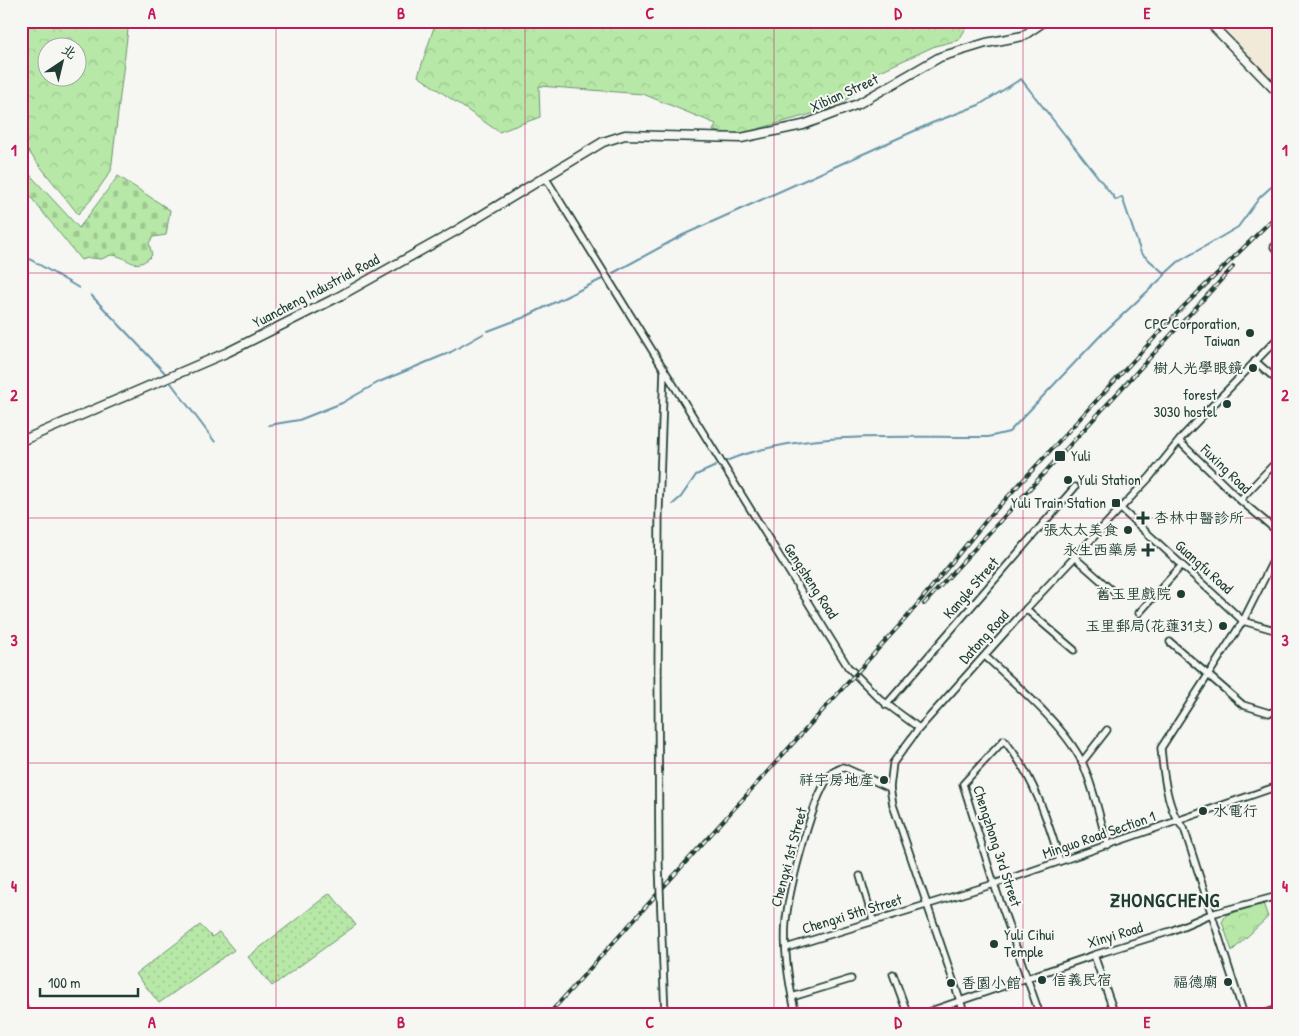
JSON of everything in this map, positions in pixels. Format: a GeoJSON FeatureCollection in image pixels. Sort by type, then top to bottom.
{"type":"FeatureCollection","features":[{"type":"Feature","properties":{"kind":"street","name":"Xibian Street"},"geometry":{"type":"LineString","coordinates":[[610,140],[625,135],[741,138],[803,125],[858,104],[940,57],[986,42],[1023,36],[1045,21]]}},
{"type":"Feature","properties":{"kind":"street"},"geometry":{"type":"LineString","coordinates":[[1208,21],[1278,94]]}},
{"type":"Feature","properties":{"kind":"street","name":"Yuancheng Industrial Road"},"geometry":{"type":"LineString","coordinates":[[21,441],[228,352],[338,297],[610,140]]}},
{"type":"Feature","properties":{"kind":"street","name":"Gengsheng Road"},"geometry":{"type":"LineString","coordinates":[[546,177],[848,667],[860,682],[919,728]]}},
{"type":"Feature","properties":{"kind":"street","name":"Datong Road"},"geometry":{"type":"LineString","coordinates":[[965,1015],[893,805],[890,788],[894,763],[919,728],[1026,609],[1184,436],[1278,338]]}},
{"type":"Feature","properties":{"kind":"street"},"geometry":{"type":"LineString","coordinates":[[1255,361],[1278,381]]}},
{"type":"Feature","properties":{"kind":"street"},"geometry":{"type":"LineString","coordinates":[[664,368],[659,511],[658,674],[659,865],[666,1015]]}},
{"type":"Feature","properties":{"kind":"street","name":"Fuxing Road"},"geometry":{"type":"LineString","coordinates":[[1180,442],[1240,500],[1278,532]]}},
{"type":"Feature","properties":{"kind":"street"},"geometry":{"type":"LineString","coordinates":[[1240,500],[1278,460]]}},
{"type":"Feature","properties":{"kind":"street","name":"Kangle Street"},"geometry":{"type":"LineString","coordinates":[[886,704],[1075,487]]}},
{"type":"Feature","properties":{"kind":"street","name":"Guangfu Road"},"geometry":{"type":"LineString","coordinates":[[1120,508],[1243,621],[1278,631]]}},
{"type":"Feature","properties":{"kind":"street"},"geometry":{"type":"LineString","coordinates":[[1244,1015],[1184,828],[1176,821],[1163,771],[1161,748],[1243,621],[1278,551]]}},
{"type":"Feature","properties":{"kind":"street"},"geometry":{"type":"LineString","coordinates":[[1074,557],[1116,595]]}},
{"type":"Feature","properties":{"kind":"street"},"geometry":{"type":"LineString","coordinates":[[1139,613],[1182,565]]}},
{"type":"Feature","properties":{"kind":"street"},"geometry":{"type":"LineString","coordinates":[[1026,609],[1074,650]]}},
{"type":"Feature","properties":{"kind":"street"},"geometry":{"type":"LineString","coordinates":[[1170,642],[1208,677],[1243,705],[1269,714],[1278,710]]}},
{"type":"Feature","properties":{"kind":"street"},"geometry":{"type":"LineString","coordinates":[[985,656],[1056,726],[1082,762],[1108,846]]}},
{"type":"Feature","properties":{"kind":"street"},"geometry":{"type":"LineString","coordinates":[[1082,762],[1107,730]]}},
{"type":"Feature","properties":{"kind":"street","name":"Chengzhong 3rd Street"},"geometry":{"type":"LineString","coordinates":[[1040,1015],[994,884],[963,784],[1004,740],[1019,758],[1041,804],[1060,861]]}},
{"type":"Feature","properties":{"kind":"street","name":"Chengxi 1st Street"},"geometry":{"type":"LineString","coordinates":[[796,1015],[786,948],[790,897],[811,815],[833,772],[843,767],[890,788]]}},
{"type":"Feature","properties":{"kind":"street","name":"Minguo Road Section 1"},"geometry":{"type":"LineString","coordinates":[[926,904],[994,884],[1108,846],[1278,786]]}},
{"type":"Feature","properties":{"kind":"street"},"geometry":{"type":"LineString","coordinates":[[860,876],[873,920]]}},
{"type":"Feature","properties":{"kind":"street","name":"Xinyi Road"},"geometry":{"type":"LineString","coordinates":[[919,1015],[1094,955],[1171,931],[1211,914],[1278,896]]}},
{"type":"Feature","properties":{"kind":"street","name":"Chengxi 5th Street"},"geometry":{"type":"LineString","coordinates":[[786,948],[926,904]]}},
{"type":"Feature","properties":{"kind":"street"},"geometry":{"type":"LineString","coordinates":[[1094,955],[1115,1015]]}},
{"type":"Feature","properties":{"kind":"street"},"geometry":{"type":"LineString","coordinates":[[894,974],[908,1015]]}},
{"type":"Feature","properties":{"kind":"street"},"geometry":{"type":"LineString","coordinates":[[792,997],[851,979]]}},
{"type":"Feature","properties":{"kind":"street"},"geometry":{"type":"LineString","coordinates":[[1260,1015],[1278,1009]]}},
{"type":"Feature","properties":{"kind":"shaded area"},"geometry":{"type":"Polygon","coordinates":[[[1212,21],[1278,21],[1278,86],[1223,32],[1212,21]]]}},
{"type":"Feature","properties":{"kind":"green space"},"geometry":{"type":"Polygon","coordinates":[[[21,21],[129,21],[111,171],[90,201],[78,214],[21,142],[21,21]]]}},
{"type":"Feature","properties":{"kind":"green space"},"geometry":{"type":"Polygon","coordinates":[[[436,21],[970,21],[959,40],[935,46],[876,73],[849,98],[833,108],[736,135],[713,131],[716,124],[643,94],[539,86],[540,117],[499,132],[418,76],[436,21]]]}},
{"type":"Feature","properties":{"kind":"green space"},"geometry":{"type":"Polygon","coordinates":[[[21,165],[79,228],[118,176],[170,210],[166,235],[153,237],[149,243],[152,255],[141,263],[136,264],[112,255],[102,259],[88,258],[81,260],[21,185],[21,165]]]}},
{"type":"Feature","properties":{"kind":"green space"},"geometry":{"type":"Polygon","coordinates":[[[330,893],[356,925],[272,986],[248,957],[330,893]]]}},
{"type":"Feature","properties":{"kind":"green space"},"geometry":{"type":"Polygon","coordinates":[[[1263,903],[1268,917],[1232,951],[1222,922],[1226,915],[1263,903]]]}},
{"type":"Feature","properties":{"kind":"green space"},"geometry":{"type":"Polygon","coordinates":[[[200,925],[212,937],[219,932],[234,950],[159,1003],[136,974],[200,925]]]}},
{"type":"Feature","properties":{"kind":"waterway"},"geometry":{"type":"LineString","coordinates":[[613,273],[683,235],[932,123],[979,105],[1021,79],[1116,200],[1122,197],[1141,253],[1165,274],[1178,262],[1238,227],[1260,197],[1278,181]]}},
{"type":"Feature","properties":{"kind":"waterway"},"geometry":{"type":"LineString","coordinates":[[21,254],[79,288]]}},
{"type":"Feature","properties":{"kind":"waterway"},"geometry":{"type":"LineString","coordinates":[[726,461],[756,451],[788,444],[821,440],[855,437],[988,437],[1009,432],[1101,335],[1165,275]]}},
{"type":"Feature","properties":{"kind":"waterway"},"geometry":{"type":"LineString","coordinates":[[488,331],[525,317],[602,279]]}},
{"type":"Feature","properties":{"kind":"waterway"},"geometry":{"type":"LineString","coordinates":[[91,295],[165,373]]}},
{"type":"Feature","properties":{"kind":"waterway"},"geometry":{"type":"LineString","coordinates":[[269,425],[299,420],[342,403],[379,382],[451,352],[483,334]]}},
{"type":"Feature","properties":{"kind":"waterway"},"geometry":{"type":"LineString","coordinates":[[171,383],[215,442]]}},
{"type":"Feature","properties":{"kind":"waterway"},"geometry":{"type":"LineString","coordinates":[[673,504],[681,497],[696,475],[716,466]]}},
{"type":"Feature","properties":{"kind":"waterway"},"geometry":{"type":"LineString","coordinates":[[21,995],[32,1015]]}},
{"type":"Feature","properties":{"kind":"railway"},"geometry":{"type":"LineString","coordinates":[[548,1015],[907,617],[989,517],[1181,309],[1278,214]]}},
{"type":"Feature","properties":{"kind":"railway"},"geometry":{"type":"LineString","coordinates":[[924,604],[1233,267]]}},
{"type":"Feature","properties":{"kind":"place","name":"CPC Corporation, Taiwan"},"geometry":{"type":"Point","coordinates":[1250,333]}},
{"type":"Feature","properties":{"kind":"place","name":"樹人光學眼鏡"},"geometry":{"type":"Point","coordinates":[1253,368]}},
{"type":"Feature","properties":{"kind":"place","name":"forest 3030 hostel"},"geometry":{"type":"Point","coordinates":[1227,404]}},
{"type":"Feature","properties":{"kind":"place","name":"Yuli"},"geometry":{"type":"Point","coordinates":[1060,456]}},
{"type":"Feature","properties":{"kind":"place","name":"Yuli Station"},"geometry":{"type":"Point","coordinates":[1068,480]}},
{"type":"Feature","properties":{"kind":"place","name":"Yuli Train Station"},"geometry":{"type":"Point","coordinates":[1116,503]}},
{"type":"Feature","properties":{"kind":"place","name":"杏林中醫診所"},"geometry":{"type":"Point","coordinates":[1143,518]}},
{"type":"Feature","properties":{"kind":"place","name":"張太太美食"},"geometry":{"type":"Point","coordinates":[1128,530]}},
{"type":"Feature","properties":{"kind":"place","name":"永生西藥房"},"geometry":{"type":"Point","coordinates":[1148,550]}},
{"type":"Feature","properties":{"kind":"place","name":"舊玉里戲院"},"geometry":{"type":"Point","coordinates":[1181,594]}},
{"type":"Feature","properties":{"kind":"place","name":"玉里郵局(花蓮31支)"},"geometry":{"type":"Point","coordinates":[1223,626]}},
{"type":"Feature","properties":{"kind":"place","name":"祥宇房地產"},"geometry":{"type":"Point","coordinates":[884,780]}},
{"type":"Feature","properties":{"kind":"place","name":"水電行"},"geometry":{"type":"Point","coordinates":[1203,811]}},
{"type":"Feature","properties":{"kind":"place","name":"Yuli Cihui Temple"},"geometry":{"type":"Point","coordinates":[994,944]}},
{"type":"Feature","properties":{"kind":"place","name":"信義民宿"},"geometry":{"type":"Point","coordinates":[1042,980]}},
{"type":"Feature","properties":{"kind":"place","name":"福德廟"},"geometry":{"type":"Point","coordinates":[1228,982]}},
{"type":"Feature","properties":{"kind":"place","name":"香園小館"},"geometry":{"type":"Point","coordinates":[951,983]}},
{"type":"Feature","properties":{"kind":"district","name":"ZHONGCHENG"},"geometry":{"type":"Point","coordinates":[1165,900]}}]}
